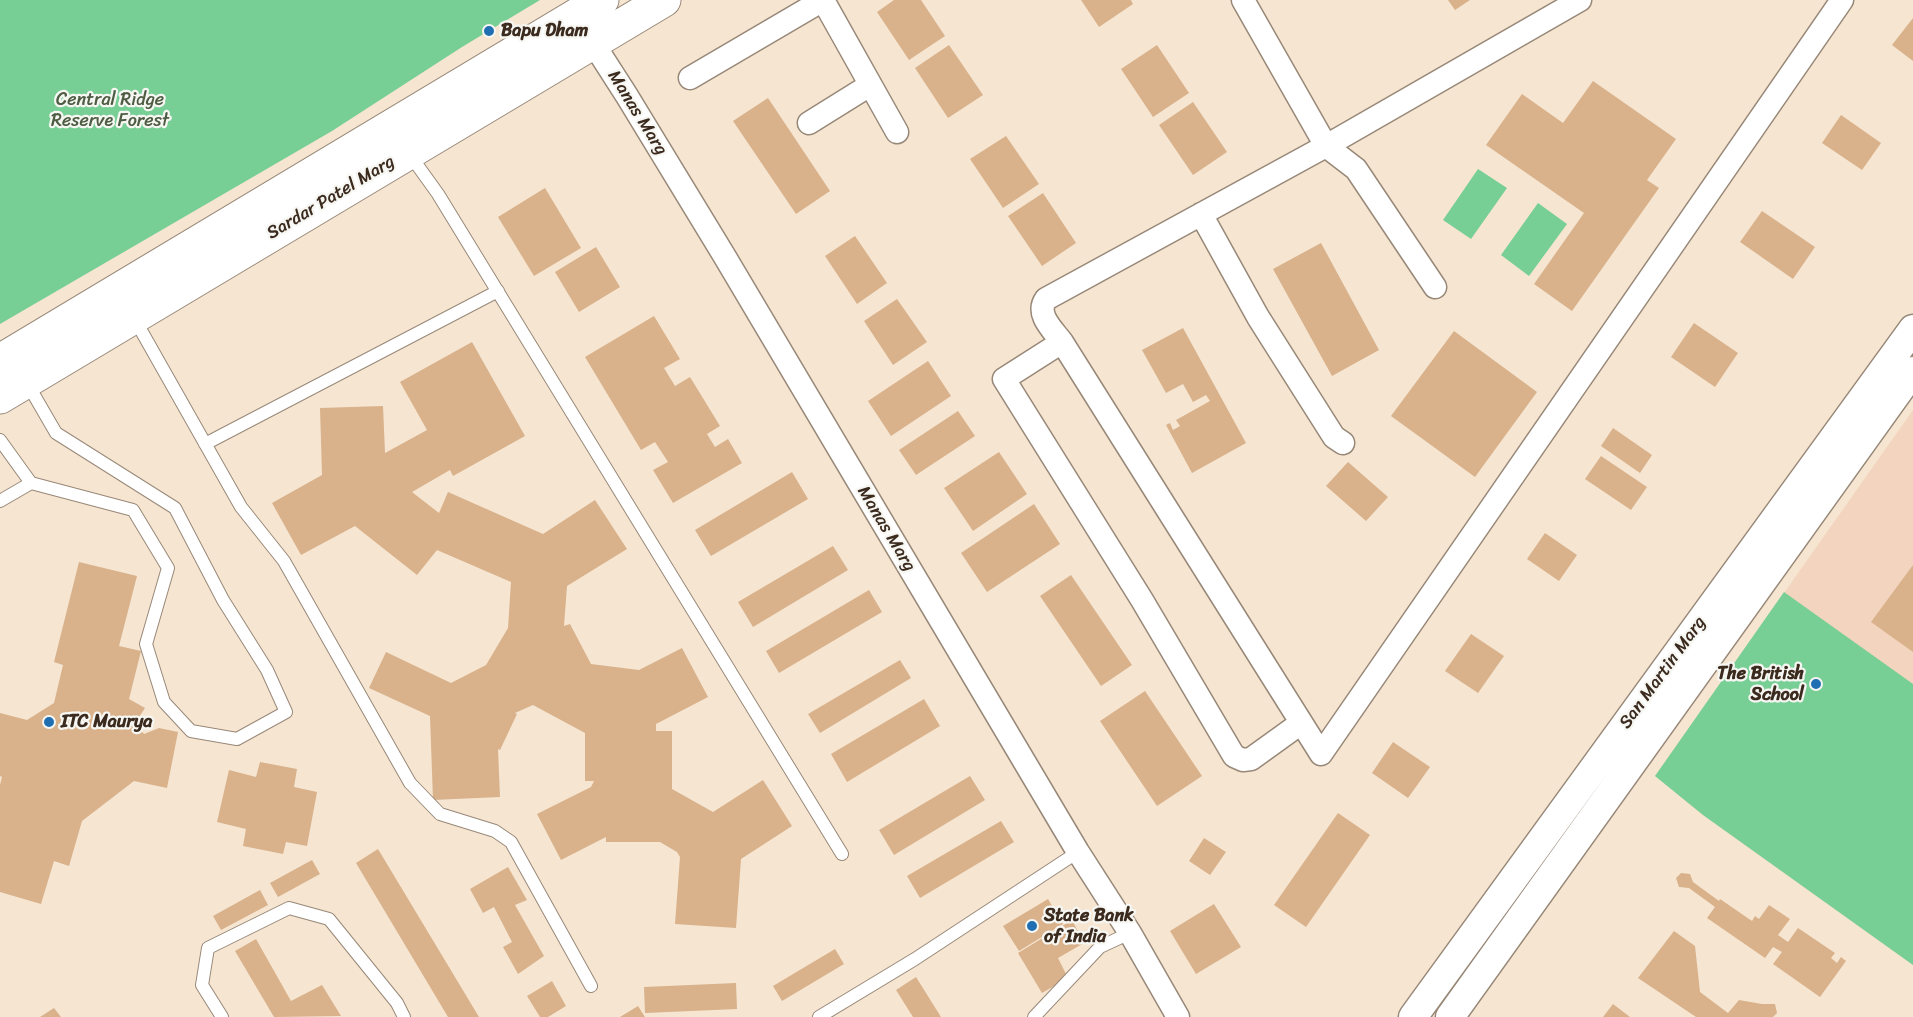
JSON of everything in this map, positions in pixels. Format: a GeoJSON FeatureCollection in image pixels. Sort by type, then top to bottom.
{"type":"FeatureCollection","features":[{"type":"Feature","properties":{"kind":"main road","name":"Sardar Patel Marg"},"geometry":{"type":"LineString","coordinates":[[0,361],[602,0]]}},
{"type":"Feature","properties":{"kind":"main road","name":"Sardar Patel Marg"},"geometry":{"type":"LineString","coordinates":[[13,390],[663,0]]}},
{"type":"Feature","properties":{"kind":"street"},"geometry":{"type":"LineString","coordinates":[[690,78],[823,0],[897,132]]}},
{"type":"Feature","properties":{"kind":"street"},"geometry":{"type":"LineString","coordinates":[[1243,0],[1326,146],[1356,170],[1435,287]]}},
{"type":"Feature","properties":{"kind":"street"},"geometry":{"type":"LineString","coordinates":[[1580,0],[1326,146],[1046,299],[1041,310],[1321,754],[1842,0]]}},
{"type":"Feature","properties":{"kind":"street","name":"Manas Marg"},"geometry":{"type":"LineString","coordinates":[[592,43],[627,96],[731,268],[1078,852],[1130,933],[1178,1017]]}},
{"type":"Feature","properties":{"kind":"street"},"geometry":{"type":"LineString","coordinates":[[809,123],[870,86]]}},
{"type":"Feature","properties":{"kind":"street"},"geometry":{"type":"LineString","coordinates":[[1201,214],[1258,316],[1334,437],[1343,443]]}},
{"type":"Feature","properties":{"kind":"street","name":"San Martin Marg"},"geometry":{"type":"LineString","coordinates":[[1413,1017],[1913,329]]}},
{"type":"Feature","properties":{"kind":"street"},"geometry":{"type":"LineString","coordinates":[[1062,342],[1004,379],[1142,600],[1234,756],[1243,760],[1251,759],[1302,723]]}},
{"type":"Feature","properties":{"kind":"street","name":"San Martin Marg"},"geometry":{"type":"LineString","coordinates":[[1450,1017],[1913,371]]}},
{"type":"Feature","properties":{"kind":"lane"},"geometry":{"type":"LineString","coordinates":[[407,152],[438,194],[842,854]]}},
{"type":"Feature","properties":{"kind":"lane"},"geometry":{"type":"LineString","coordinates":[[205,444],[498,291]]}},
{"type":"Feature","properties":{"kind":"lane"},"geometry":{"type":"LineString","coordinates":[[134,318],[241,507],[284,561],[410,783],[440,814],[495,831],[511,842],[591,986]]}},
{"type":"Feature","properties":{"kind":"lane"},"geometry":{"type":"LineString","coordinates":[[0,440],[31,483],[133,510],[168,568],[146,644],[164,702],[191,731],[237,739],[286,712],[267,670],[224,600],[175,508],[56,433],[13,390]]}},
{"type":"Feature","properties":{"kind":"lane"},"geometry":{"type":"LineString","coordinates":[[0,501],[31,483]]}},
{"type":"Feature","properties":{"kind":"lane"},"geometry":{"type":"LineString","coordinates":[[819,1017],[915,959],[1078,852]]}},
{"type":"Feature","properties":{"kind":"lane"},"geometry":{"type":"LineString","coordinates":[[222,1017],[202,985],[208,948],[289,908],[330,919],[397,1003],[404,1017]]}},
{"type":"Feature","properties":{"kind":"lane"},"geometry":{"type":"LineString","coordinates":[[1034,1017],[1100,947],[1130,933]]}},
{"type":"Feature","properties":{"kind":"shaded area","name":"The British School"},"geometry":{"type":"Polygon","coordinates":[[[1913,410],[1913,965],[1703,815],[1655,776],[1913,410]]]}},
{"type":"Feature","properties":{"kind":"green space","name":"Central Ridge Reserve Forest"},"geometry":{"type":"Polygon","coordinates":[[[0,0],[540,0],[332,131],[0,324],[0,0]]]}},
{"type":"Feature","properties":{"kind":"green space"},"geometry":{"type":"Polygon","coordinates":[[[1478,169],[1507,188],[1471,239],[1443,220],[1478,169]]]}},
{"type":"Feature","properties":{"kind":"green space"},"geometry":{"type":"Polygon","coordinates":[[[1538,203],[1567,224],[1529,276],[1501,255],[1538,203]]]}},
{"type":"Feature","properties":{"kind":"green space","name":"The British School"},"geometry":{"type":"Polygon","coordinates":[[[1784,592],[1913,684],[1913,965],[1703,815],[1655,776],[1784,592]]]}},
{"type":"Feature","properties":{"kind":"building"},"geometry":{"type":"Polygon","coordinates":[[[894,0],[921,0],[945,36],[909,60],[877,12],[894,0]]]}},
{"type":"Feature","properties":{"kind":"building"},"geometry":{"type":"Polygon","coordinates":[[[1081,0],[1131,0],[1133,4],[1099,27],[1081,0]]]}},
{"type":"Feature","properties":{"kind":"building"},"geometry":{"type":"Polygon","coordinates":[[[1448,0],[1470,0],[1455,10],[1448,0]]]}},
{"type":"Feature","properties":{"kind":"building"},"geometry":{"type":"Polygon","coordinates":[[[1913,18],[1913,61],[1892,45],[1913,18]]]}},
{"type":"Feature","properties":{"kind":"building"},"geometry":{"type":"Polygon","coordinates":[[[949,45],[983,95],[948,118],[915,68],[949,45]]]}},
{"type":"Feature","properties":{"kind":"building"},"geometry":{"type":"Polygon","coordinates":[[[1157,45],[1189,93],[1153,117],[1121,69],[1157,45]]]}},
{"type":"Feature","properties":{"kind":"building"},"geometry":{"type":"Polygon","coordinates":[[[1593,81],[1676,139],[1647,180],[1659,188],[1572,311],[1534,284],[1584,213],[1486,145],[1522,94],[1563,123],[1593,81]]]}},
{"type":"Feature","properties":{"kind":"building"},"geometry":{"type":"Polygon","coordinates":[[[768,98],[830,191],[796,214],[733,121],[768,98]]]}},
{"type":"Feature","properties":{"kind":"building"},"geometry":{"type":"Polygon","coordinates":[[[1193,102],[1227,152],[1193,175],[1159,125],[1193,102]]]}},
{"type":"Feature","properties":{"kind":"building"},"geometry":{"type":"Polygon","coordinates":[[[1841,115],[1881,143],[1862,170],[1822,143],[1841,115]]]}},
{"type":"Feature","properties":{"kind":"building"},"geometry":{"type":"Polygon","coordinates":[[[1006,136],[1039,184],[1003,208],[970,159],[1006,136]]]}},
{"type":"Feature","properties":{"kind":"building"},"geometry":{"type":"Polygon","coordinates":[[[545,188],[581,248],[534,276],[498,217],[545,188]]]}},
{"type":"Feature","properties":{"kind":"building"},"geometry":{"type":"Polygon","coordinates":[[[1043,193],[1076,243],[1042,266],[1008,216],[1043,193]]]}},
{"type":"Feature","properties":{"kind":"building"},"geometry":{"type":"Polygon","coordinates":[[[1762,211],[1815,247],[1793,279],[1740,242],[1762,211]]]}},
{"type":"Feature","properties":{"kind":"building"},"geometry":{"type":"Polygon","coordinates":[[[855,236],[887,283],[857,304],[825,256],[855,236]]]}},
{"type":"Feature","properties":{"kind":"building"},"geometry":{"type":"Polygon","coordinates":[[[1321,243],[1379,350],[1332,376],[1273,269],[1321,243]]]}},
{"type":"Feature","properties":{"kind":"building"},"geometry":{"type":"Polygon","coordinates":[[[596,247],[620,287],[579,312],[555,272],[596,247]]]}},
{"type":"Feature","properties":{"kind":"building"},"geometry":{"type":"Polygon","coordinates":[[[897,299],[927,342],[893,365],[864,321],[897,299]]]}},
{"type":"Feature","properties":{"kind":"building"},"geometry":{"type":"Polygon","coordinates":[[[654,316],[680,359],[664,368],[675,386],[690,377],[720,426],[707,434],[715,447],[728,439],[742,463],[673,503],[653,470],[668,462],[655,442],[641,450],[585,357],[654,316]]]}},
{"type":"Feature","properties":{"kind":"building"},"geometry":{"type":"Polygon","coordinates":[[[1694,323],[1738,353],[1715,387],[1671,357],[1694,323]]]}},
{"type":"Feature","properties":{"kind":"building"},"geometry":{"type":"Polygon","coordinates":[[[1183,328],[1246,443],[1192,473],[1166,425],[1170,423],[1173,430],[1180,426],[1176,420],[1210,401],[1206,395],[1193,402],[1183,384],[1166,393],[1142,350],[1183,328]]]}},
{"type":"Feature","properties":{"kind":"building"},"geometry":{"type":"Polygon","coordinates":[[[1454,331],[1537,392],[1475,477],[1391,416],[1454,331]]]}},
{"type":"Feature","properties":{"kind":"building"},"geometry":{"type":"Polygon","coordinates":[[[472,342],[525,436],[453,476],[450,470],[412,492],[439,513],[448,492],[543,534],[595,500],[627,549],[567,586],[564,626],[570,624],[591,664],[639,670],[682,648],[708,697],[656,724],[656,731],[672,731],[672,789],[713,812],[763,780],[792,826],[741,859],[736,928],[675,924],[680,857],[677,852],[660,842],[606,842],[606,837],[561,860],[537,814],[591,787],[594,781],[585,781],[585,733],[533,705],[515,713],[517,714],[500,750],[498,749],[500,797],[433,800],[430,716],[369,688],[386,652],[451,683],[486,665],[508,628],[511,582],[437,550],[417,575],[355,526],[301,555],[272,503],[322,475],[320,408],[383,406],[385,453],[427,430],[400,382],[472,342]]]}},
{"type":"Feature","properties":{"kind":"building"},"geometry":{"type":"Polygon","coordinates":[[[928,361],[951,396],[891,436],[868,401],[928,361]]]}},
{"type":"Feature","properties":{"kind":"building"},"geometry":{"type":"Polygon","coordinates":[[[958,411],[975,436],[916,475],[899,450],[958,411]]]}},
{"type":"Feature","properties":{"kind":"building"},"geometry":{"type":"Polygon","coordinates":[[[1613,428],[1652,455],[1640,473],[1601,446],[1613,428]]]}},
{"type":"Feature","properties":{"kind":"building"},"geometry":{"type":"Polygon","coordinates":[[[999,452],[1027,494],[973,531],[944,488],[999,452]]]}},
{"type":"Feature","properties":{"kind":"building"},"geometry":{"type":"Polygon","coordinates":[[[1601,456],[1647,487],[1631,510],[1585,479],[1601,456]]]}},
{"type":"Feature","properties":{"kind":"building"},"geometry":{"type":"Polygon","coordinates":[[[1348,462],[1388,497],[1366,521],[1326,486],[1348,462]]]}},
{"type":"Feature","properties":{"kind":"building"},"geometry":{"type":"Polygon","coordinates":[[[792,472],[808,499],[711,556],[695,530],[792,472]]]}},
{"type":"Feature","properties":{"kind":"building"},"geometry":{"type":"Polygon","coordinates":[[[1034,504],[1060,544],[987,592],[961,553],[1034,504]]]}},
{"type":"Feature","properties":{"kind":"building"},"geometry":{"type":"Polygon","coordinates":[[[1545,533],[1577,555],[1559,581],[1527,559],[1545,533]]]}},
{"type":"Feature","properties":{"kind":"building"},"geometry":{"type":"Polygon","coordinates":[[[833,546],[848,570],[753,627],[738,602],[833,546]]]}},
{"type":"Feature","properties":{"kind":"building"},"geometry":{"type":"Polygon","coordinates":[[[79,562],[137,576],[119,646],[141,651],[129,699],[145,708],[135,723],[144,734],[159,728],[178,732],[167,788],[134,781],[82,821],[69,866],[54,861],[41,904],[0,892],[0,785],[2,777],[0,776],[0,713],[27,720],[54,703],[63,665],[54,662],[79,562]]]}},
{"type":"Feature","properties":{"kind":"building"},"geometry":{"type":"Polygon","coordinates":[[[1913,565],[1913,652],[1871,622],[1913,565]]]}},
{"type":"Feature","properties":{"kind":"building"},"geometry":{"type":"Polygon","coordinates":[[[1071,575],[1132,665],[1101,686],[1040,596],[1071,575]]]}},
{"type":"Feature","properties":{"kind":"building"},"geometry":{"type":"Polygon","coordinates":[[[869,590],[882,612],[779,673],[766,651],[869,590]]]}},
{"type":"Feature","properties":{"kind":"building"},"geometry":{"type":"Polygon","coordinates":[[[1471,634],[1504,656],[1478,693],[1445,671],[1471,634]]]}},
{"type":"Feature","properties":{"kind":"building"},"geometry":{"type":"Polygon","coordinates":[[[900,660],[911,678],[820,733],[808,714],[900,660]]]}},
{"type":"Feature","properties":{"kind":"building"},"geometry":{"type":"Polygon","coordinates":[[[1145,691],[1202,776],[1157,806],[1100,721],[1145,691]]]}},
{"type":"Feature","properties":{"kind":"building"},"geometry":{"type":"Polygon","coordinates":[[[924,699],[940,726],[847,782],[831,754],[924,699]]]}},
{"type":"Feature","properties":{"kind":"building"},"geometry":{"type":"Polygon","coordinates":[[[1393,742],[1430,767],[1408,798],[1372,773],[1393,742]]]}},
{"type":"Feature","properties":{"kind":"building"},"geometry":{"type":"Polygon","coordinates":[[[260,762],[297,769],[294,787],[317,792],[307,846],[286,842],[283,854],[243,846],[246,829],[217,822],[229,770],[256,777],[260,762]]]}},
{"type":"Feature","properties":{"kind":"building"},"geometry":{"type":"Polygon","coordinates":[[[970,776],[985,800],[894,855],[879,830],[970,776]]]}},
{"type":"Feature","properties":{"kind":"building"},"geometry":{"type":"Polygon","coordinates":[[[1338,813],[1370,835],[1306,927],[1274,905],[1338,813]]]}},
{"type":"Feature","properties":{"kind":"building"},"geometry":{"type":"Polygon","coordinates":[[[1001,821],[1014,842],[920,898],[907,876],[1001,821]]]}},
{"type":"Feature","properties":{"kind":"building"},"geometry":{"type":"Polygon","coordinates":[[[1204,838],[1226,852],[1210,875],[1189,861],[1204,838]]]}},
{"type":"Feature","properties":{"kind":"building"},"geometry":{"type":"Polygon","coordinates":[[[378,849],[479,1017],[448,1017],[356,863],[378,849]]]}},
{"type":"Feature","properties":{"kind":"building"},"geometry":{"type":"Polygon","coordinates":[[[312,860],[320,874],[278,897],[270,883],[312,860]]]}},
{"type":"Feature","properties":{"kind":"building"},"geometry":{"type":"Polygon","coordinates":[[[508,867],[527,900],[515,905],[544,956],[518,974],[503,947],[512,942],[494,907],[483,913],[470,889],[508,867]]]}},
{"type":"Feature","properties":{"kind":"building"},"geometry":{"type":"Polygon","coordinates":[[[1681,873],[1690,874],[1693,882],[1752,921],[1755,916],[1759,919],[1769,905],[1790,919],[1778,935],[1788,942],[1798,928],[1835,953],[1831,958],[1837,963],[1841,957],[1846,961],[1820,997],[1773,964],[1782,952],[1773,947],[1765,958],[1707,918],[1715,907],[1689,888],[1679,887],[1676,878],[1681,873]]]}},
{"type":"Feature","properties":{"kind":"building"},"geometry":{"type":"Polygon","coordinates":[[[260,890],[268,905],[221,930],[213,916],[260,890]]]}},
{"type":"Feature","properties":{"kind":"building"},"geometry":{"type":"Polygon","coordinates":[[[1048,899],[1063,924],[1019,951],[1003,926],[1048,899]]]}},
{"type":"Feature","properties":{"kind":"building"},"geometry":{"type":"Polygon","coordinates":[[[1214,904],[1241,947],[1196,974],[1170,931],[1214,904]]]}},
{"type":"Feature","properties":{"kind":"building"},"geometry":{"type":"Polygon","coordinates":[[[1072,920],[1084,943],[1058,958],[1068,978],[1042,993],[1018,953],[1072,920]]]}},
{"type":"Feature","properties":{"kind":"building"},"geometry":{"type":"Polygon","coordinates":[[[1674,931],[1695,946],[1700,992],[1728,1013],[1739,1000],[1775,1004],[1777,1013],[1773,1017],[1696,1017],[1638,978],[1674,931]]]}},
{"type":"Feature","properties":{"kind":"building"},"geometry":{"type":"Polygon","coordinates":[[[256,939],[291,1001],[322,985],[341,1016],[274,1017],[235,951],[256,939]]]}},
{"type":"Feature","properties":{"kind":"building"},"geometry":{"type":"Polygon","coordinates":[[[835,949],[844,964],[782,1001],[773,986],[835,949]]]}},
{"type":"Feature","properties":{"kind":"building"},"geometry":{"type":"Polygon","coordinates":[[[916,977],[941,1017],[913,1017],[896,990],[916,977]]]}},
{"type":"Feature","properties":{"kind":"building"},"geometry":{"type":"Polygon","coordinates":[[[552,981],[566,1006],[548,1017],[540,1017],[527,996],[552,981]]]}},
{"type":"Feature","properties":{"kind":"building"},"geometry":{"type":"Polygon","coordinates":[[[736,983],[737,1009],[645,1013],[644,987],[736,983]]]}},
{"type":"Feature","properties":{"kind":"building"},"geometry":{"type":"Polygon","coordinates":[[[1613,1004],[1630,1017],[1603,1017],[1613,1004]]]}},
{"type":"Feature","properties":{"kind":"building"},"geometry":{"type":"Polygon","coordinates":[[[638,1006],[645,1017],[620,1017],[638,1006]]]}},
{"type":"Feature","properties":{"kind":"building"},"geometry":{"type":"Polygon","coordinates":[[[54,1008],[61,1017],[40,1017],[54,1008]]]}},
{"type":"Feature","properties":{"kind":"place","name":"Bapu Dham"},"geometry":{"type":"Point","coordinates":[489,31]}},
{"type":"Feature","properties":{"kind":"place","name":"The British School"},"geometry":{"type":"Point","coordinates":[1816,684]}},
{"type":"Feature","properties":{"kind":"place","name":"ITC Maurya"},"geometry":{"type":"Point","coordinates":[49,722]}},
{"type":"Feature","properties":{"kind":"place","name":"State Bank of India"},"geometry":{"type":"Point","coordinates":[1032,926]}}]}
